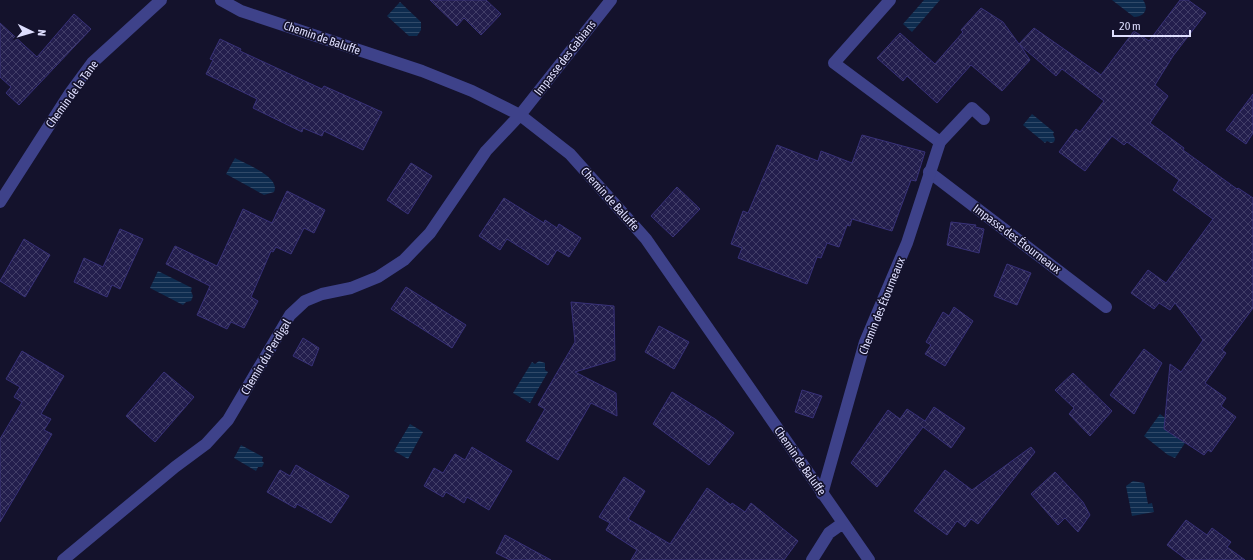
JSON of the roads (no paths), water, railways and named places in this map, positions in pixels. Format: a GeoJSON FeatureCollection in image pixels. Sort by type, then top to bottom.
{"type":"FeatureCollection","features":[{"type":"Feature","properties":{"kind":"street","name":"Chemin de la Tane"},"geometry":{"type":"LineString","coordinates":[[0,202],[70,93],[92,63],[161,0]]}},
{"type":"Feature","properties":{"kind":"street","name":"Chemin de Baluffe"},"geometry":{"type":"LineString","coordinates":[[221,0],[241,11],[422,71],[472,91],[520,115],[570,154],[646,239],[869,560]]}},
{"type":"Feature","properties":{"kind":"street","name":"Impasse des Gabians"},"geometry":{"type":"LineString","coordinates":[[520,115],[610,0]]}},
{"type":"Feature","properties":{"kind":"street"},"geometry":{"type":"LineString","coordinates":[[890,0],[834,63],[940,142]]}},
{"type":"Feature","properties":{"kind":"street","name":"Chemin des Étourneaux"},"geometry":{"type":"LineString","coordinates":[[822,494],[865,342],[907,243],[940,142],[972,108],[984,119]]}},
{"type":"Feature","properties":{"kind":"street","name":"Chemin du Perdigal"},"geometry":{"type":"LineString","coordinates":[[63,560],[175,467],[206,444],[228,420],[290,315],[305,301],[322,294],[351,288],[378,277],[404,260],[430,233],[486,150],[520,115]]}},
{"type":"Feature","properties":{"kind":"street","name":"Impasse des Étourneaux"},"geometry":{"type":"LineString","coordinates":[[929,172],[1106,307]]}},
{"type":"Feature","properties":{"kind":"street"},"geometry":{"type":"LineString","coordinates":[[812,560],[829,533],[843,522]]}},
{"type":"Feature","properties":{"kind":"water"},"geometry":{"type":"Polygon","coordinates":[[[924,0],[940,0],[912,32],[903,24],[924,0]]]}},
{"type":"Feature","properties":{"kind":"water"},"geometry":{"type":"Polygon","coordinates":[[[1112,0],[1143,0],[1146,9],[1143,14],[1138,17],[1134,17],[1112,0]]]}},
{"type":"Feature","properties":{"kind":"water"},"geometry":{"type":"Polygon","coordinates":[[[400,2],[421,22],[421,30],[417,36],[409,36],[387,16],[400,2]]]}},
{"type":"Feature","properties":{"kind":"water"},"geometry":{"type":"Polygon","coordinates":[[[1032,114],[1054,132],[1054,142],[1051,143],[1047,141],[1045,143],[1023,125],[1032,114]]]}},
{"type":"Feature","properties":{"kind":"water"},"geometry":{"type":"Polygon","coordinates":[[[235,158],[268,176],[275,186],[274,192],[264,195],[226,174],[235,158]]]}},
{"type":"Feature","properties":{"kind":"water"},"geometry":{"type":"Polygon","coordinates":[[[158,271],[192,288],[191,291],[193,296],[191,301],[186,302],[183,305],[150,288],[158,271]]]}},
{"type":"Feature","properties":{"kind":"water"},"geometry":{"type":"Polygon","coordinates":[[[539,361],[545,363],[545,370],[548,372],[530,403],[513,393],[532,362],[535,364],[539,361]]]}},
{"type":"Feature","properties":{"kind":"water"},"geometry":{"type":"Polygon","coordinates":[[[1160,414],[1169,421],[1164,429],[1185,443],[1175,458],[1168,455],[1144,436],[1160,414]]]}},
{"type":"Feature","properties":{"kind":"water"},"geometry":{"type":"Polygon","coordinates":[[[410,424],[423,432],[408,459],[394,451],[410,424]]]}},
{"type":"Feature","properties":{"kind":"water"},"geometry":{"type":"Polygon","coordinates":[[[241,445],[263,457],[262,461],[264,463],[262,467],[258,467],[256,471],[234,458],[241,445]]]}},
{"type":"Feature","properties":{"kind":"water"},"geometry":{"type":"Polygon","coordinates":[[[1133,481],[1144,483],[1148,504],[1152,503],[1154,512],[1132,516],[1126,486],[1133,481]]]}}]}
